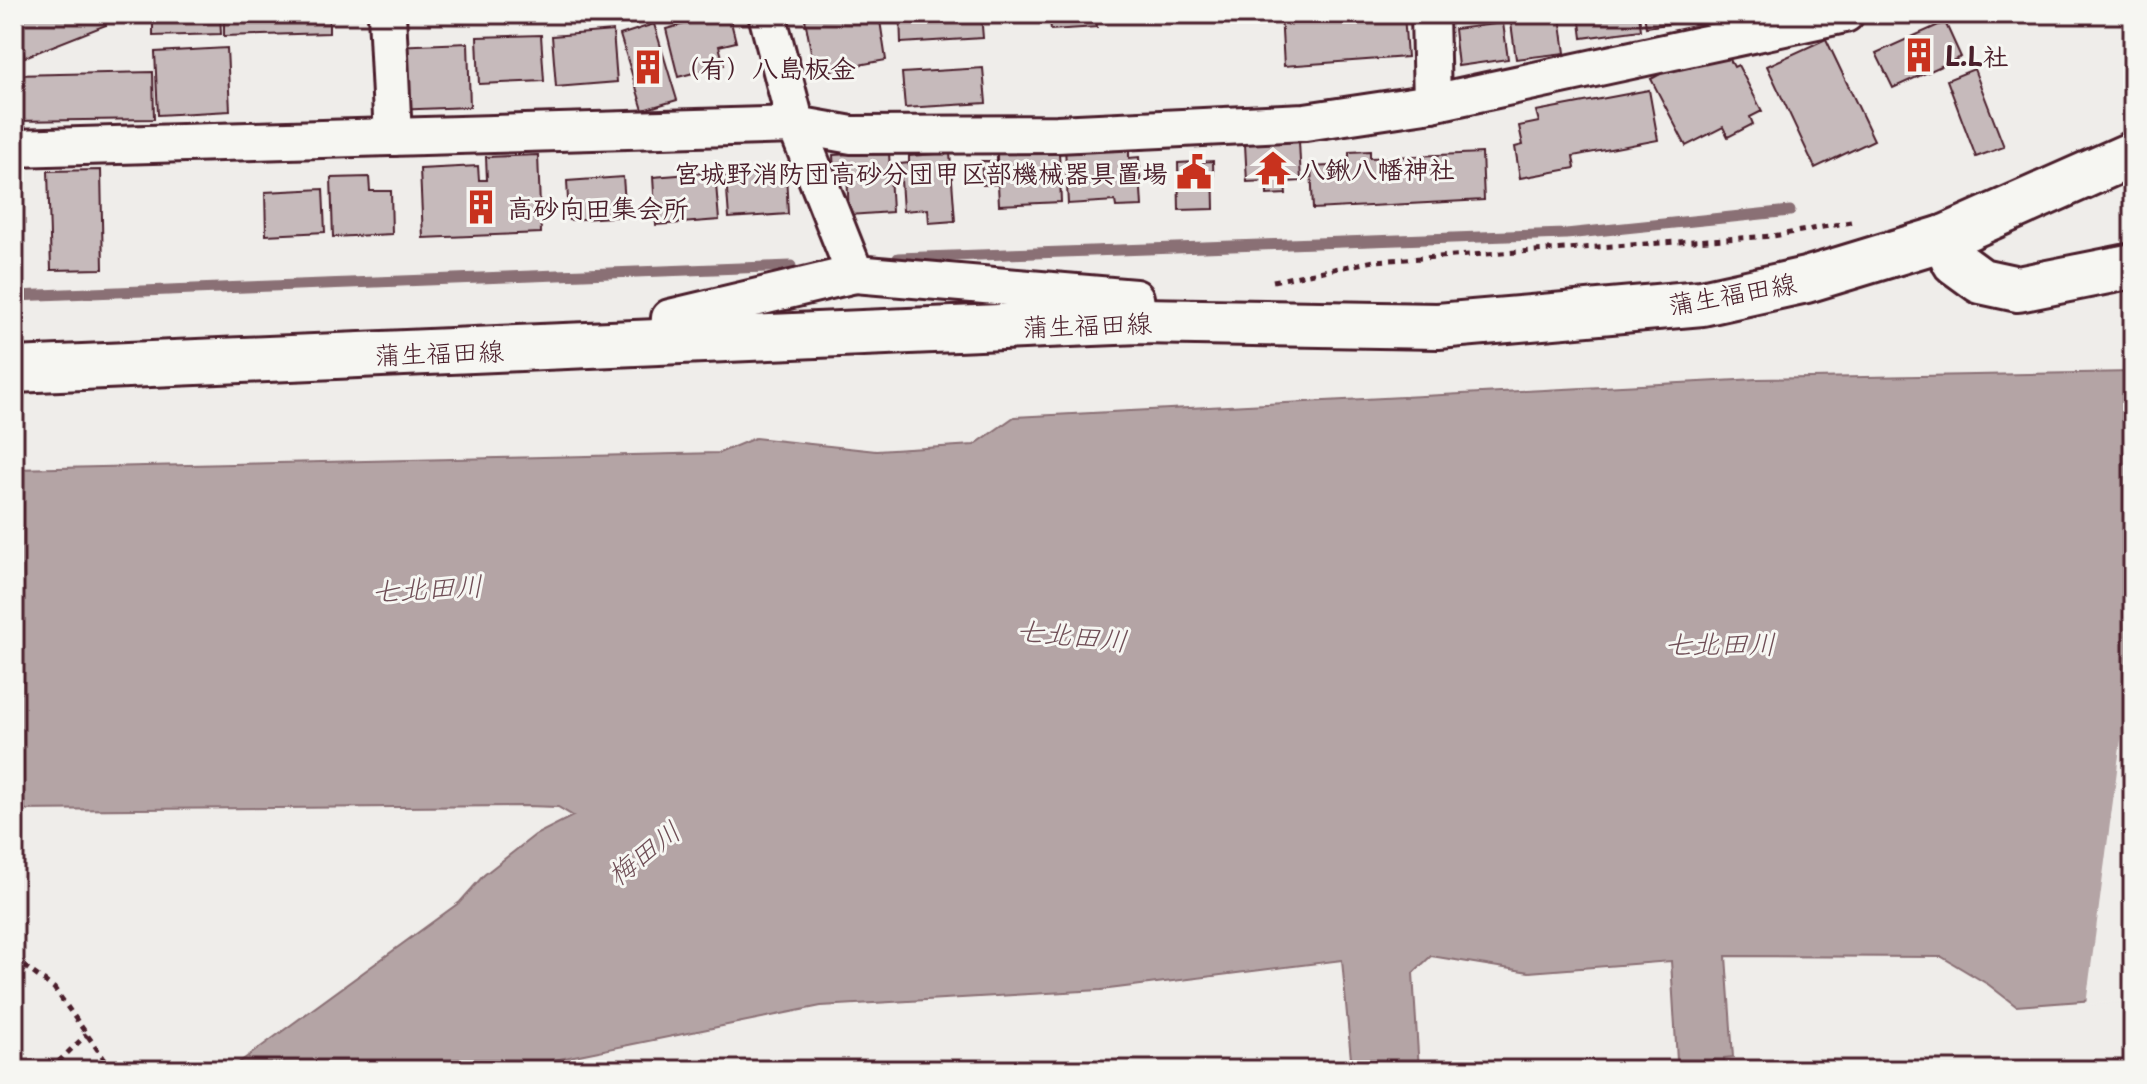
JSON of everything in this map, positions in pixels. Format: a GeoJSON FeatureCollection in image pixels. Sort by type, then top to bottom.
{"type":"FeatureCollection","features":[{"type":"Feature","properties":{"kind":"main road","name":"蒲生福田線"},"geometry":{"type":"LineString","coordinates":[[14,370],[1139,321],[1438,326],[1702,303],[1806,280],[1944,238],[2133,154]]}},
{"type":"Feature","properties":{"kind":"main road"},"geometry":{"type":"LineString","coordinates":[[1944,238],[1955,262],[1981,281],[2018,289],[2133,266]]}},
{"type":"Feature","properties":{"kind":"street"},"geometry":{"type":"LineString","coordinates":[[387,14],[393,137]]}},
{"type":"Feature","properties":{"kind":"street"},"geometry":{"type":"LineString","coordinates":[[767,14],[796,125],[855,274]]}},
{"type":"Feature","properties":{"kind":"street"},"geometry":{"type":"LineString","coordinates":[[1430,14],[1432,103]]}},
{"type":"Feature","properties":{"kind":"street"},"geometry":{"type":"LineString","coordinates":[[14,148],[796,125],[852,135],[1057,134],[1305,122],[1432,103],[1845,14]]}},
{"type":"Feature","properties":{"kind":"street"},"geometry":{"type":"LineString","coordinates":[[668,342],[670,318],[855,274],[1135,298],[1139,321]]}},
{"type":"Feature","properties":{"kind":"path"},"geometry":{"type":"LineString","coordinates":[[1270,282],[1374,261],[1773,236],[1864,219]]}},
{"type":"Feature","properties":{"kind":"path"},"geometry":{"type":"LineString","coordinates":[[14,959],[54,988],[112,1070]]}},
{"type":"Feature","properties":{"kind":"path"},"geometry":{"type":"LineString","coordinates":[[50,1070],[87,1034]]}},
{"type":"Feature","properties":{"kind":"water"},"geometry":{"type":"Polygon","coordinates":[[[2133,372],[2133,997],[2016,1006],[1989,985],[1942,957],[1726,956],[1733,1057],[1724,1058],[1725,1070],[1684,1070],[1684,1061],[1677,1061],[1671,961],[1529,972],[1431,956],[1413,973],[1419,1070],[1352,1070],[1342,960],[1101,990],[821,1006],[505,1070],[229,1070],[460,902],[484,875],[535,835],[573,816],[558,807],[526,806],[14,810],[14,469],[719,453],[755,438],[876,451],[974,445],[1014,417],[1757,379],[2133,372]]]}},
{"type":"Feature","properties":{"kind":"pier"},"geometry":{"type":"Polygon","coordinates":[[[2133,649],[2133,1001],[2086,1005],[2133,649]]]}},
{"type":"Feature","properties":{"kind":"building"},"geometry":{"type":"Polygon","coordinates":[[[21,14],[102,14],[106,25],[25,57],[14,28],[14,17],[21,14]]]}},
{"type":"Feature","properties":{"kind":"building"},"geometry":{"type":"Polygon","coordinates":[[[153,14],[220,14],[221,34],[153,36],[153,14]]]}},
{"type":"Feature","properties":{"kind":"building"},"geometry":{"type":"Polygon","coordinates":[[[224,14],[329,14],[329,33],[224,36],[224,14]]]}},
{"type":"Feature","properties":{"kind":"building"},"geometry":{"type":"Polygon","coordinates":[[[488,14],[551,14],[489,18],[488,14]]]}},
{"type":"Feature","properties":{"kind":"building"},"geometry":{"type":"Polygon","coordinates":[[[595,14],[644,14],[645,17],[597,26],[595,14]]]}},
{"type":"Feature","properties":{"kind":"building"},"geometry":{"type":"Polygon","coordinates":[[[729,14],[736,42],[719,46],[724,65],[678,77],[666,29],[729,14]]]}},
{"type":"Feature","properties":{"kind":"building"},"geometry":{"type":"Polygon","coordinates":[[[832,14],[879,14],[886,60],[815,73],[805,19],[832,14]]]}},
{"type":"Feature","properties":{"kind":"building"},"geometry":{"type":"Polygon","coordinates":[[[900,14],[981,14],[983,38],[901,43],[900,14]]]}},
{"type":"Feature","properties":{"kind":"building"},"geometry":{"type":"Polygon","coordinates":[[[1009,14],[1096,14],[1097,27],[1051,30],[1050,20],[1009,23],[1009,14]]]}},
{"type":"Feature","properties":{"kind":"building"},"geometry":{"type":"Polygon","coordinates":[[[1116,14],[1167,14],[1116,16],[1116,14]]]}},
{"type":"Feature","properties":{"kind":"building"},"geometry":{"type":"Polygon","coordinates":[[[1281,14],[1404,14],[1407,57],[1284,66],[1281,14]]]}},
{"type":"Feature","properties":{"kind":"building"},"geometry":{"type":"Polygon","coordinates":[[[1579,14],[1639,14],[1641,30],[1582,38],[1579,14]]]}},
{"type":"Feature","properties":{"kind":"building"},"geometry":{"type":"Polygon","coordinates":[[[1644,14],[1735,14],[1646,27],[1644,14]]]}},
{"type":"Feature","properties":{"kind":"building"},"geometry":{"type":"Polygon","coordinates":[[[1560,16],[1565,53],[1516,59],[1511,23],[1560,16]]]}},
{"type":"Feature","properties":{"kind":"building","name":"L.L社"},"geometry":{"type":"Polygon","coordinates":[[[1945,22],[1961,57],[1893,88],[1876,53],[1945,22]]]}},
{"type":"Feature","properties":{"kind":"building"},"geometry":{"type":"Polygon","coordinates":[[[1503,23],[1508,59],[1458,66],[1454,29],[1503,23]]]}},
{"type":"Feature","properties":{"kind":"building","name":"（有）八島板金"},"geometry":{"type":"Polygon","coordinates":[[[654,24],[677,100],[643,110],[620,35],[654,24]]]}},
{"type":"Feature","properties":{"kind":"building"},"geometry":{"type":"Polygon","coordinates":[[[613,31],[617,82],[556,87],[552,36],[613,31]]]}},
{"type":"Feature","properties":{"kind":"building"},"geometry":{"type":"Polygon","coordinates":[[[541,35],[544,81],[479,84],[477,37],[541,35]]]}},
{"type":"Feature","properties":{"kind":"building"},"geometry":{"type":"Polygon","coordinates":[[[1826,39],[1874,140],[1815,168],[1767,66],[1826,39]]]}},
{"type":"Feature","properties":{"kind":"building"},"geometry":{"type":"Polygon","coordinates":[[[468,43],[470,107],[394,110],[392,46],[468,43]]]}},
{"type":"Feature","properties":{"kind":"building"},"geometry":{"type":"Polygon","coordinates":[[[227,48],[230,111],[158,115],[155,52],[227,48]]]}},
{"type":"Feature","properties":{"kind":"building"},"geometry":{"type":"Polygon","coordinates":[[[1726,52],[1734,67],[1738,65],[1762,111],[1750,117],[1753,124],[1728,137],[1723,127],[1686,146],[1651,79],[1677,65],[1726,52]]]}},
{"type":"Feature","properties":{"kind":"building"},"geometry":{"type":"Polygon","coordinates":[[[983,68],[986,103],[905,108],[902,73],[983,68]]]}},
{"type":"Feature","properties":{"kind":"building"},"geometry":{"type":"Polygon","coordinates":[[[1974,69],[2004,147],[1976,157],[1947,80],[1974,69]]]}},
{"type":"Feature","properties":{"kind":"building"},"geometry":{"type":"Polygon","coordinates":[[[153,72],[154,119],[14,121],[14,75],[153,72]]]}},
{"type":"Feature","properties":{"kind":"building"},"geometry":{"type":"Polygon","coordinates":[[[1649,90],[1658,140],[1573,156],[1575,168],[1520,178],[1515,147],[1523,145],[1519,126],[1539,122],[1536,111],[1649,90]]]}},
{"type":"Feature","properties":{"kind":"building"},"geometry":{"type":"Polygon","coordinates":[[[1299,141],[1301,181],[1285,182],[1286,194],[1267,195],[1267,181],[1247,182],[1245,144],[1299,141]]]}},
{"type":"Feature","properties":{"kind":"building"},"geometry":{"type":"Polygon","coordinates":[[[1129,144],[1129,158],[1139,157],[1142,206],[1116,207],[1115,201],[1068,204],[1065,147],[1129,144]]]}},
{"type":"Feature","properties":{"kind":"building"},"geometry":{"type":"Polygon","coordinates":[[[1059,151],[1061,202],[999,205],[998,184],[983,185],[981,161],[997,161],[997,153],[1059,151]]]}},
{"type":"Feature","properties":{"kind":"building"},"geometry":{"type":"Polygon","coordinates":[[[1370,151],[1370,158],[1482,153],[1484,200],[1313,209],[1311,167],[1349,165],[1349,152],[1370,151]]]}},
{"type":"Feature","properties":{"kind":"building"},"geometry":{"type":"Polygon","coordinates":[[[889,152],[892,212],[849,215],[847,172],[834,173],[833,155],[889,152]]]}},
{"type":"Feature","properties":{"kind":"building"},"geometry":{"type":"Polygon","coordinates":[[[950,153],[955,221],[929,223],[928,209],[903,211],[900,164],[909,163],[909,156],[950,153]]]}},
{"type":"Feature","properties":{"kind":"building","name":"高砂向田集会所"},"geometry":{"type":"Polygon","coordinates":[[[538,155],[541,233],[423,238],[420,169],[478,166],[479,180],[487,180],[486,157],[538,155]]]}},
{"type":"Feature","properties":{"kind":"building"},"geometry":{"type":"Polygon","coordinates":[[[1213,161],[1214,209],[1179,210],[1178,163],[1213,161]]]}},
{"type":"Feature","properties":{"kind":"building"},"geometry":{"type":"Polygon","coordinates":[[[101,170],[103,269],[51,270],[48,171],[101,170]]]}},
{"type":"Feature","properties":{"kind":"building"},"geometry":{"type":"Polygon","coordinates":[[[715,172],[719,220],[656,225],[653,177],[715,172]]]}},
{"type":"Feature","properties":{"kind":"building"},"geometry":{"type":"Polygon","coordinates":[[[786,172],[788,214],[729,218],[726,176],[786,172]]]}},
{"type":"Feature","properties":{"kind":"building"},"geometry":{"type":"Polygon","coordinates":[[[369,177],[370,191],[391,191],[392,234],[333,237],[331,178],[369,177]]]}},
{"type":"Feature","properties":{"kind":"building"},"geometry":{"type":"Polygon","coordinates":[[[623,177],[626,216],[569,220],[567,181],[623,177]]]}},
{"type":"Feature","properties":{"kind":"building"},"geometry":{"type":"Polygon","coordinates":[[[323,189],[325,232],[266,235],[265,192],[323,189]]]}},
{"type":"Feature","properties":{"kind":"waterway"},"geometry":{"type":"LineString","coordinates":[[898,258],[1566,234],[1790,211]]}},
{"type":"Feature","properties":{"kind":"waterway"},"geometry":{"type":"LineString","coordinates":[[14,296],[791,266]]}},
{"type":"Feature","properties":{"kind":"place","name":"L.L社"},"geometry":{"type":"Point","coordinates":[1919,55]}},
{"type":"Feature","properties":{"kind":"place","name":"（有）八島板金"},"geometry":{"type":"Point","coordinates":[648,67]}},
{"type":"Feature","properties":{"kind":"place","name":"八鍬八幡神社"},"geometry":{"type":"Point","coordinates":[1273,168]}},
{"type":"Feature","properties":{"kind":"place","name":"宮城野消防団高砂分団甲区部機械器具置場"},"geometry":{"type":"Point","coordinates":[1194,172]}},
{"type":"Feature","properties":{"kind":"place","name":"高砂向田集会所"},"geometry":{"type":"Point","coordinates":[481,207]}},
{"type":"Feature","properties":{"kind":"water label","name":"七北田川"},"geometry":{"type":"Point","coordinates":[427,587]}},
{"type":"Feature","properties":{"kind":"water label","name":"七北田川"},"geometry":{"type":"Point","coordinates":[1072,634]}},
{"type":"Feature","properties":{"kind":"water label","name":"七北田川"},"geometry":{"type":"Point","coordinates":[1720,642]}},
{"type":"Feature","properties":{"kind":"water label","name":"梅田川"},"geometry":{"type":"Point","coordinates":[643,852]}}]}
